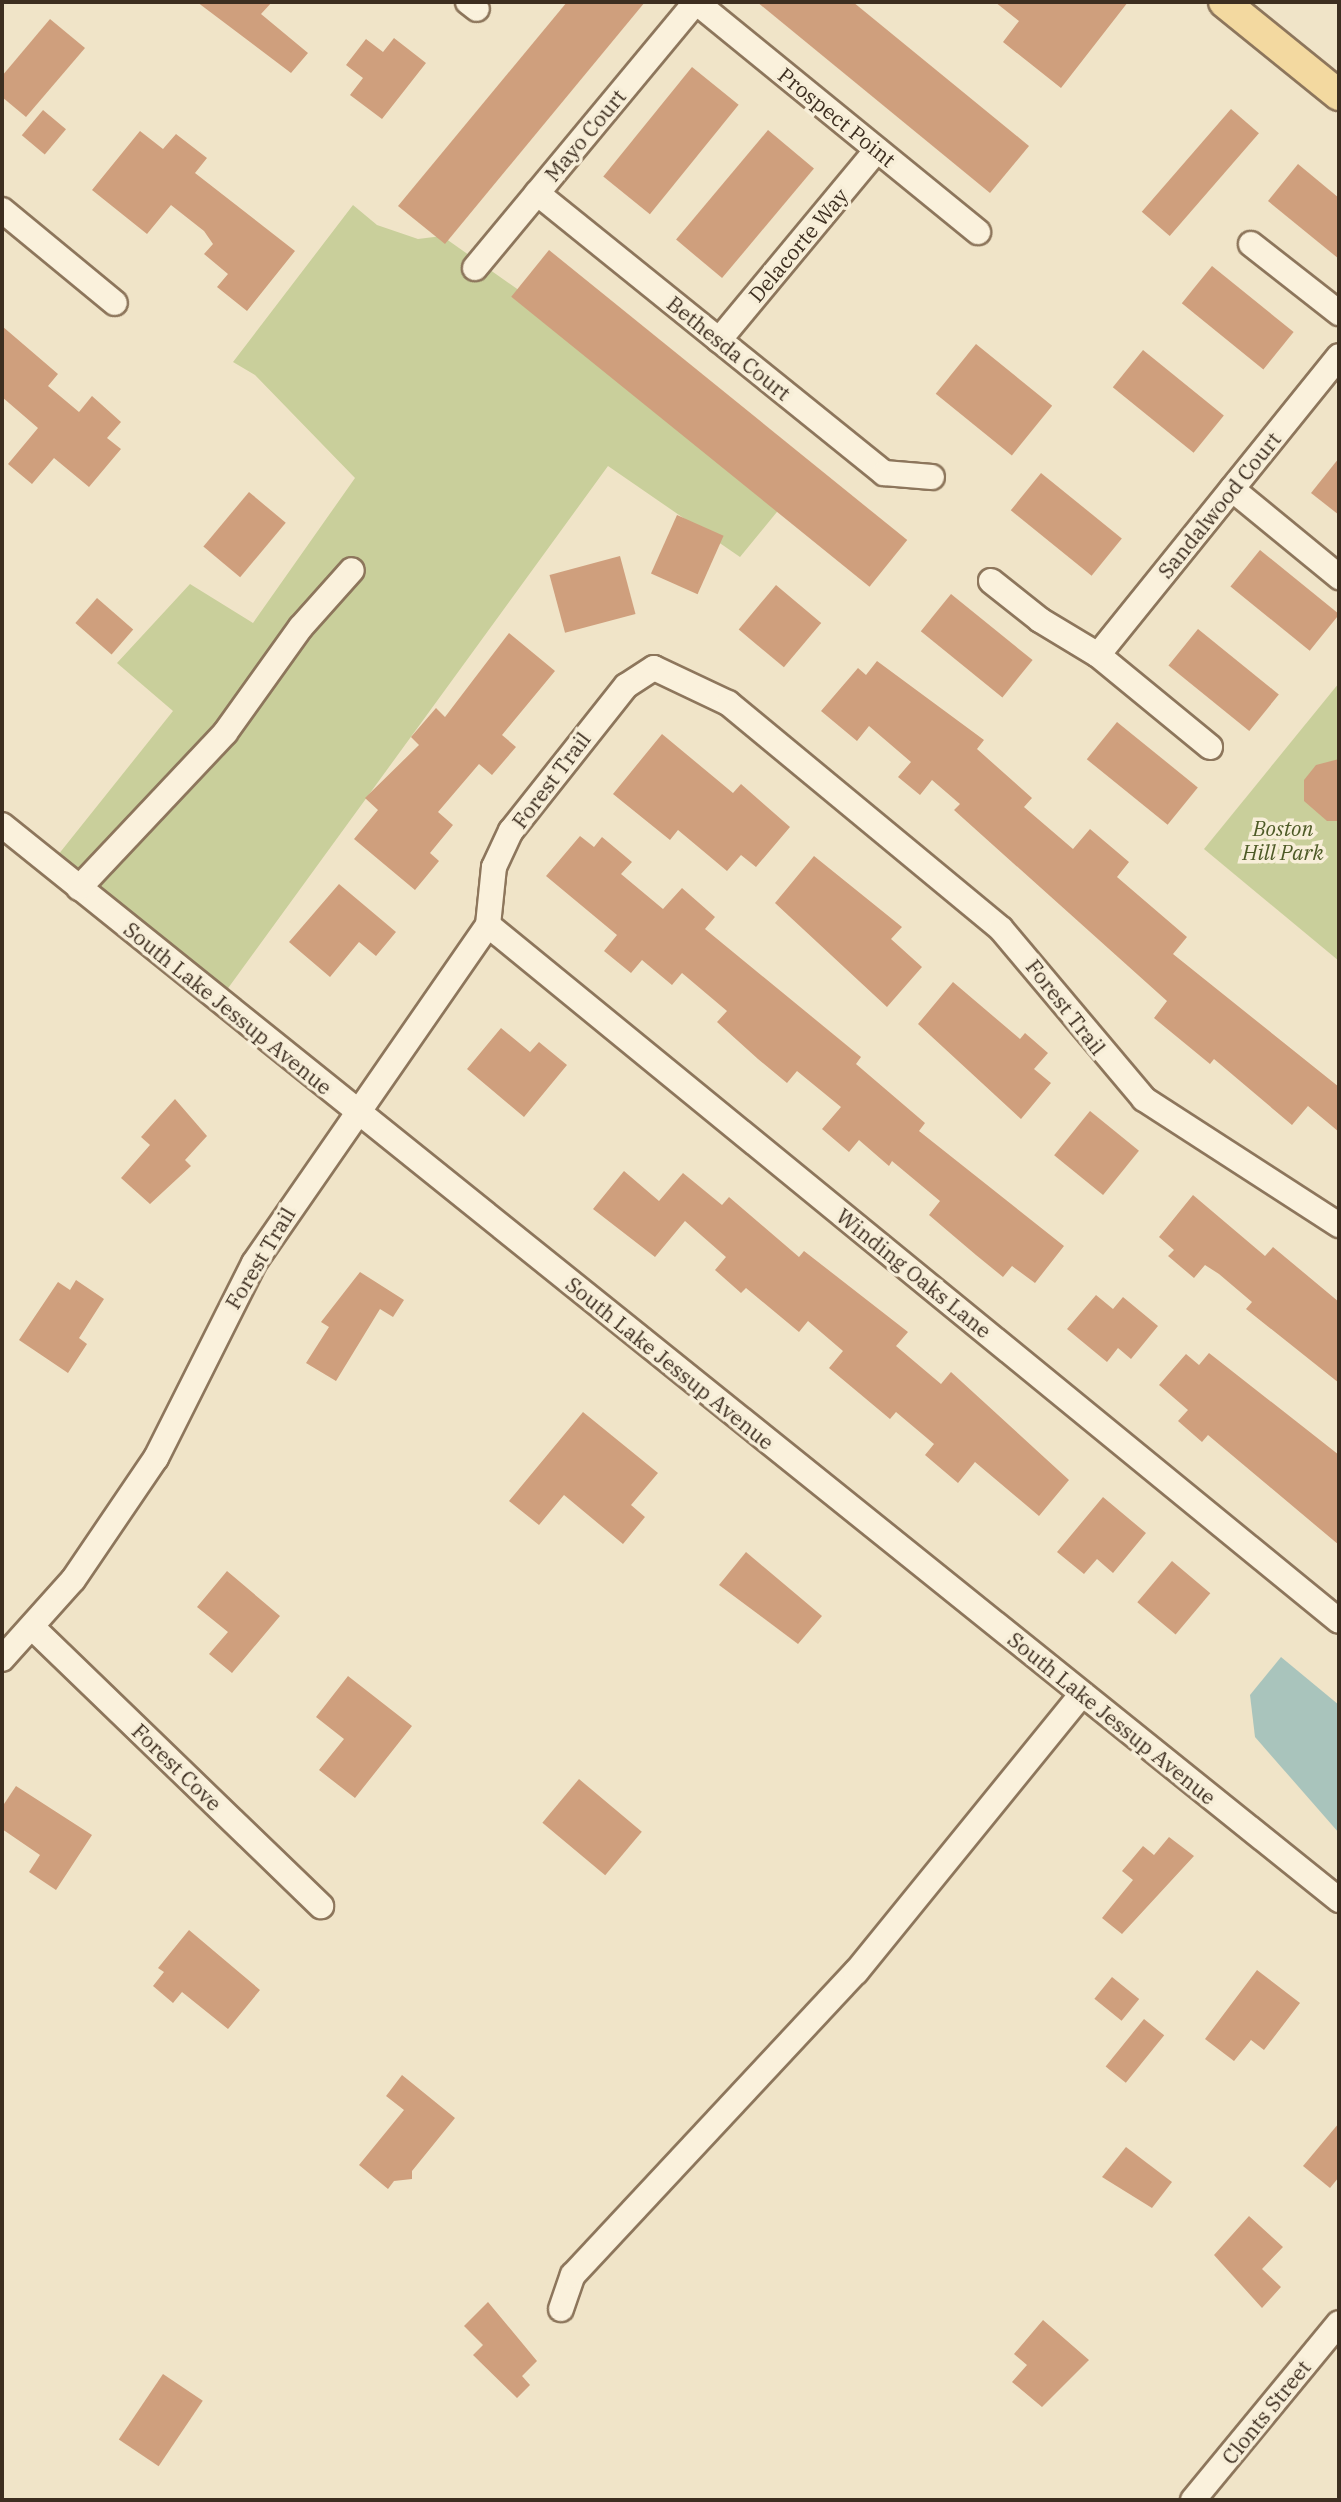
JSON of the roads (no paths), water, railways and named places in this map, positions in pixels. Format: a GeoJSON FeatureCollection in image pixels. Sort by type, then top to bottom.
{"type":"FeatureCollection","features":[{"type":"Feature","properties":{"kind":"main road"},"geometry":{"type":"LineString","coordinates":[[1224,2],[1339,96]]}},
{"type":"Feature","properties":{"kind":"street","name":"Prospect Point"},"geometry":{"type":"LineString","coordinates":[[696,2],[978,232]]}},
{"type":"Feature","properties":{"kind":"street","name":"Mayo Court"},"geometry":{"type":"LineString","coordinates":[[475,268],[696,2]]}},
{"type":"Feature","properties":{"kind":"street","name":"Delacorte Way"},"geometry":{"type":"LineString","coordinates":[[719,340],[877,150]]}},
{"type":"Feature","properties":{"kind":"street","name":"Bethesda Court"},"geometry":{"type":"LineString","coordinates":[[537,193],[884,473],[932,477]]}},
{"type":"Feature","properties":{"kind":"street"},"geometry":{"type":"LineString","coordinates":[[2,209],[116,303]]}},
{"type":"Feature","properties":{"kind":"street"},"geometry":{"type":"LineString","coordinates":[[1251,244],[1339,313]]}},
{"type":"Feature","properties":{"kind":"street","name":"Sandalwood Court"},"geometry":{"type":"LineString","coordinates":[[1098,655],[1339,356]]}},
{"type":"Feature","properties":{"kind":"street"},"geometry":{"type":"LineString","coordinates":[[1232,489],[1339,577]]}},
{"type":"Feature","properties":{"kind":"street"},"geometry":{"type":"LineString","coordinates":[[79,888],[225,733],[301,627],[352,570]]}},
{"type":"Feature","properties":{"kind":"street"},"geometry":{"type":"LineString","coordinates":[[991,580],[1040,620],[1098,655],[1210,747]]}},
{"type":"Feature","properties":{"kind":"street","name":"Forest Trail"},"geometry":{"type":"LineString","coordinates":[[2,1659],[73,1580],[156,1458],[254,1263],[488,925],[494,867],[548,778],[626,686],[654,668],[673,672],[728,703],[1001,929],[1144,1099],[1339,1225]]}},
{"type":"Feature","properties":{"kind":"street","name":"South Lake Jessup Avenue"},"geometry":{"type":"LineString","coordinates":[[2,825],[1339,1900]]}},
{"type":"Feature","properties":{"kind":"street","name":"Winding Oaks Lane"},"geometry":{"type":"LineString","coordinates":[[488,925],[1339,1621]]}},
{"type":"Feature","properties":{"kind":"street","name":"Forest Cove"},"geometry":{"type":"LineString","coordinates":[[32,1627],[321,1906]]}},
{"type":"Feature","properties":{"kind":"street"},"geometry":{"type":"LineString","coordinates":[[561,2309],[573,2275],[856,1972],[1082,1694]]}},
{"type":"Feature","properties":{"kind":"street","name":"Clonts Street"},"geometry":{"type":"LineString","coordinates":[[1194,2500],[1339,2323]]}},
{"type":"Feature","properties":{"kind":"water"},"geometry":{"type":"Polygon","coordinates":[[[1281,1657],[1339,1705],[1339,1833],[1255,1737],[1250,1695],[1281,1657]]]}},
{"type":"Feature","properties":{"kind":"park label","name":"Boston Hill Park"},"geometry":{"type":"Point","coordinates":[1283,840]}}]}
